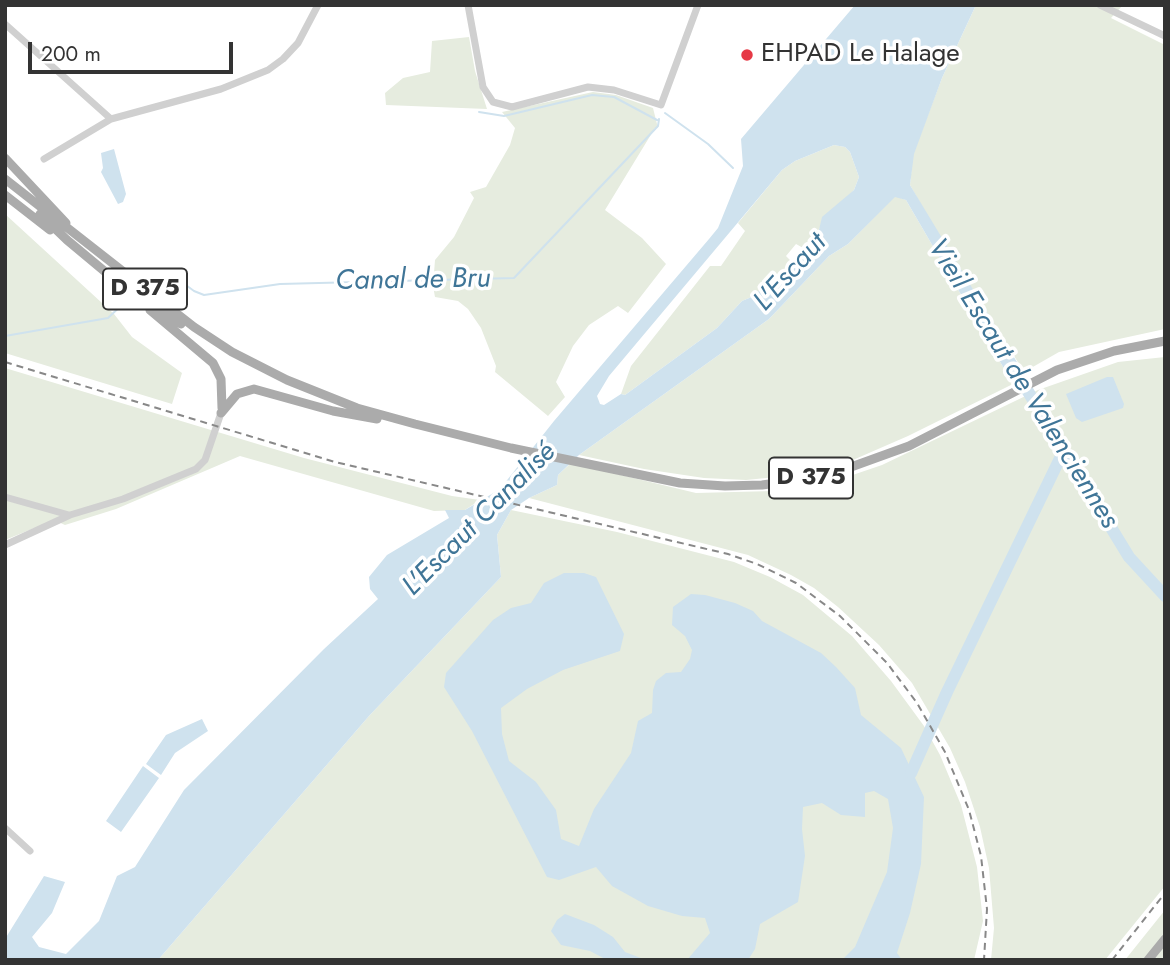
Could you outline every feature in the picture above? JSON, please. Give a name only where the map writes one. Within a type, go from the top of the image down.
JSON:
[{"type":"main road","points":[[5,158],[79,238]]},
{"type":"main road","points":[[9,182],[79,250],[213,363],[222,383],[221,413]]},
{"type":"main road","name":"D 375","points":[[9,182],[211,340],[312,391],[357,408],[415,424],[659,479],[708,485],[752,486],[802,480],[840,471],[886,456],[1041,377],[1106,353],[1165,341]]},
{"type":"main road","points":[[5,195],[35,220],[79,250]]},
{"type":"main road","points":[[115,279],[183,326],[211,340]]},
{"type":"main road","points":[[221,413],[237,394],[247,389],[258,389],[341,413],[415,424]]},
{"type":"main road","points":[[1148,960],[1165,939]]},
{"type":"street","points":[[44,159],[111,119],[221,89],[268,70],[298,43],[318,5]]},
{"type":"street","points":[[468,5],[480,77],[488,96],[496,104],[516,106],[577,88],[592,87],[614,90],[661,105],[698,5]]},
{"type":"street","points":[[1100,5],[1165,36]]},
{"type":"street","points":[[5,24],[111,119]]},
{"type":"street","points":[[5,545],[70,515],[123,499],[201,466],[221,413]]},
{"type":"street","points":[[5,497],[70,515]]},
{"type":"street","points":[[5,828],[30,851]]},
{"type":"shaded area","points":[[976,5],[1123,5],[1111,18],[1165,45],[1165,329],[1059,352],[1024,372],[932,224],[910,185],[913,154],[942,78]]},
{"type":"shaded area","points":[[469,37],[475,71],[487,109],[386,105],[385,93],[403,78],[430,72],[432,41]]},
{"type":"shaded area","points":[[593,92],[616,95],[653,108],[658,128],[655,128],[605,210],[642,238],[666,264],[628,313],[618,306],[589,325],[573,346],[556,382],[565,397],[548,416],[495,372],[496,366],[481,328],[468,309],[458,301],[435,297],[435,260],[454,237],[474,198],[470,192],[486,187],[510,145],[515,128],[502,112]]},
{"type":"shaded area","points":[[834,145],[845,147],[850,152],[859,177],[854,190],[820,227],[818,234],[805,249],[796,244],[786,256],[793,263],[783,274],[771,278],[754,296],[742,301],[717,328],[625,395],[621,394],[631,366],[710,266],[721,266],[745,231],[738,223],[782,170],[795,161]]},
{"type":"shaded area","points":[[895,196],[906,200],[1013,384],[908,436],[846,463],[786,476],[746,480],[704,478],[579,455],[769,319],[829,256],[848,244]]},
{"type":"shaded area","points":[[5,214],[114,314],[132,337],[182,373],[172,404],[5,353]]},
{"type":"shaded area","points":[[1165,357],[1165,886],[1105,960],[991,960],[994,928],[989,868],[980,827],[965,782],[950,748],[912,683],[879,645],[838,607],[814,588],[748,555],[529,498],[557,485],[558,475],[571,463],[696,493],[773,491],[835,481],[882,465],[1038,390],[1118,362]]},
{"type":"shaded area","points":[[5,368],[304,458],[452,496],[480,500],[465,510],[434,511],[240,456],[116,509],[65,525],[54,520],[5,540]]},
{"type":"shaded area","points":[[511,510],[617,532],[734,562],[803,595],[852,636],[891,681],[924,726],[940,755],[961,805],[977,867],[983,921],[974,960],[158,960],[369,716],[501,577],[497,535]]},
{"type":"shaded area","points":[[1165,910],[1165,960],[1125,960]]},
{"type":"water","points":[[855,5],[976,5],[942,78],[914,154],[910,185],[1026,377],[1013,384],[906,200],[895,197],[848,244],[829,256],[769,319],[579,455],[558,475],[557,485],[511,510],[497,535],[501,577],[369,716],[158,960],[5,960],[5,939],[44,876],[65,882],[52,913],[32,937],[39,947],[66,954],[99,921],[117,876],[135,867],[184,790],[324,649],[378,599],[370,589],[369,577],[387,555],[449,518],[445,510],[465,510],[500,489],[554,421],[718,228],[743,166],[741,139]],"holes":[[[834,145],[845,147],[850,152],[859,177],[854,190],[822,217],[818,234],[783,274],[771,278],[754,296],[742,301],[717,328],[625,395],[621,394],[604,405],[600,404],[597,396],[609,376],[782,170],[795,161]]]},
{"type":"water","points":[[114,149],[126,194],[123,202],[118,204],[101,172],[101,153]]},
{"type":"water","points":[[1113,377],[1124,404],[1123,408],[1082,422],[1076,418],[1066,394]]},
{"type":"water","points":[[564,573],[584,573],[596,577],[624,634],[620,651],[563,670],[527,689],[501,708],[502,734],[509,761],[536,782],[556,810],[561,839],[579,846],[594,809],[631,753],[638,721],[652,713],[656,681],[666,673],[681,672],[690,659],[692,650],[685,636],[672,625],[673,607],[691,594],[735,603],[753,611],[762,621],[821,653],[836,667],[855,688],[861,715],[901,748],[924,797],[921,864],[910,913],[897,953],[902,960],[842,960],[855,947],[887,872],[893,828],[888,799],[874,791],[865,793],[865,817],[841,815],[822,803],[803,807],[805,856],[798,902],[760,924],[755,949],[748,960],[687,960],[710,933],[705,918],[682,916],[648,906],[612,886],[596,867],[559,880],[547,877],[472,731],[444,687],[446,673],[493,620],[511,608],[531,603],[544,583]]},
{"type":"water","points":[[202,719],[208,731],[175,753],[161,775],[146,764],[166,735]]},
{"type":"water","points":[[143,766],[159,778],[121,832],[106,821]]},
{"type":"water","points":[[565,914],[594,925],[613,937],[625,952],[646,960],[607,960],[590,951],[561,945],[551,931],[557,920]]},
{"type":"waterway","name":"Canal de Bru","points":[[479,112],[504,116],[592,95],[614,97],[657,120]]},
{"type":"waterway","points":[[665,113],[708,144],[733,168]]},
{"type":"waterway","name":"Canal de Bru","points":[[147,276],[153,271],[167,271],[204,295],[280,284],[514,278],[658,126],[659,119]]},
{"type":"waterway","name":"Canal de Bru","points":[[5,336],[108,318],[126,301]]},
{"type":"waterway","name":"Vieil Escaut de Valenciennes","points":[[1013,367],[1129,557],[1165,596]]},
{"type":"waterway","points":[[911,773],[947,692],[1064,450]]},
{"type":"railway","points":[[5,362],[335,462],[728,554],[757,564],[796,583],[840,616],[887,663],[917,703],[945,752],[969,810],[981,856],[987,909],[984,960]]},
{"type":"railway","points":[[1112,960],[1165,893]]},
{"type":"place","name":"EHPAD Le Halage","points":[[747,55]]},
{"type":"water label","name":"L'Escaut","points":[[791,273]]},
{"type":"water label","name":"L'Escaut Canalisé","points":[[480,520]]}]
